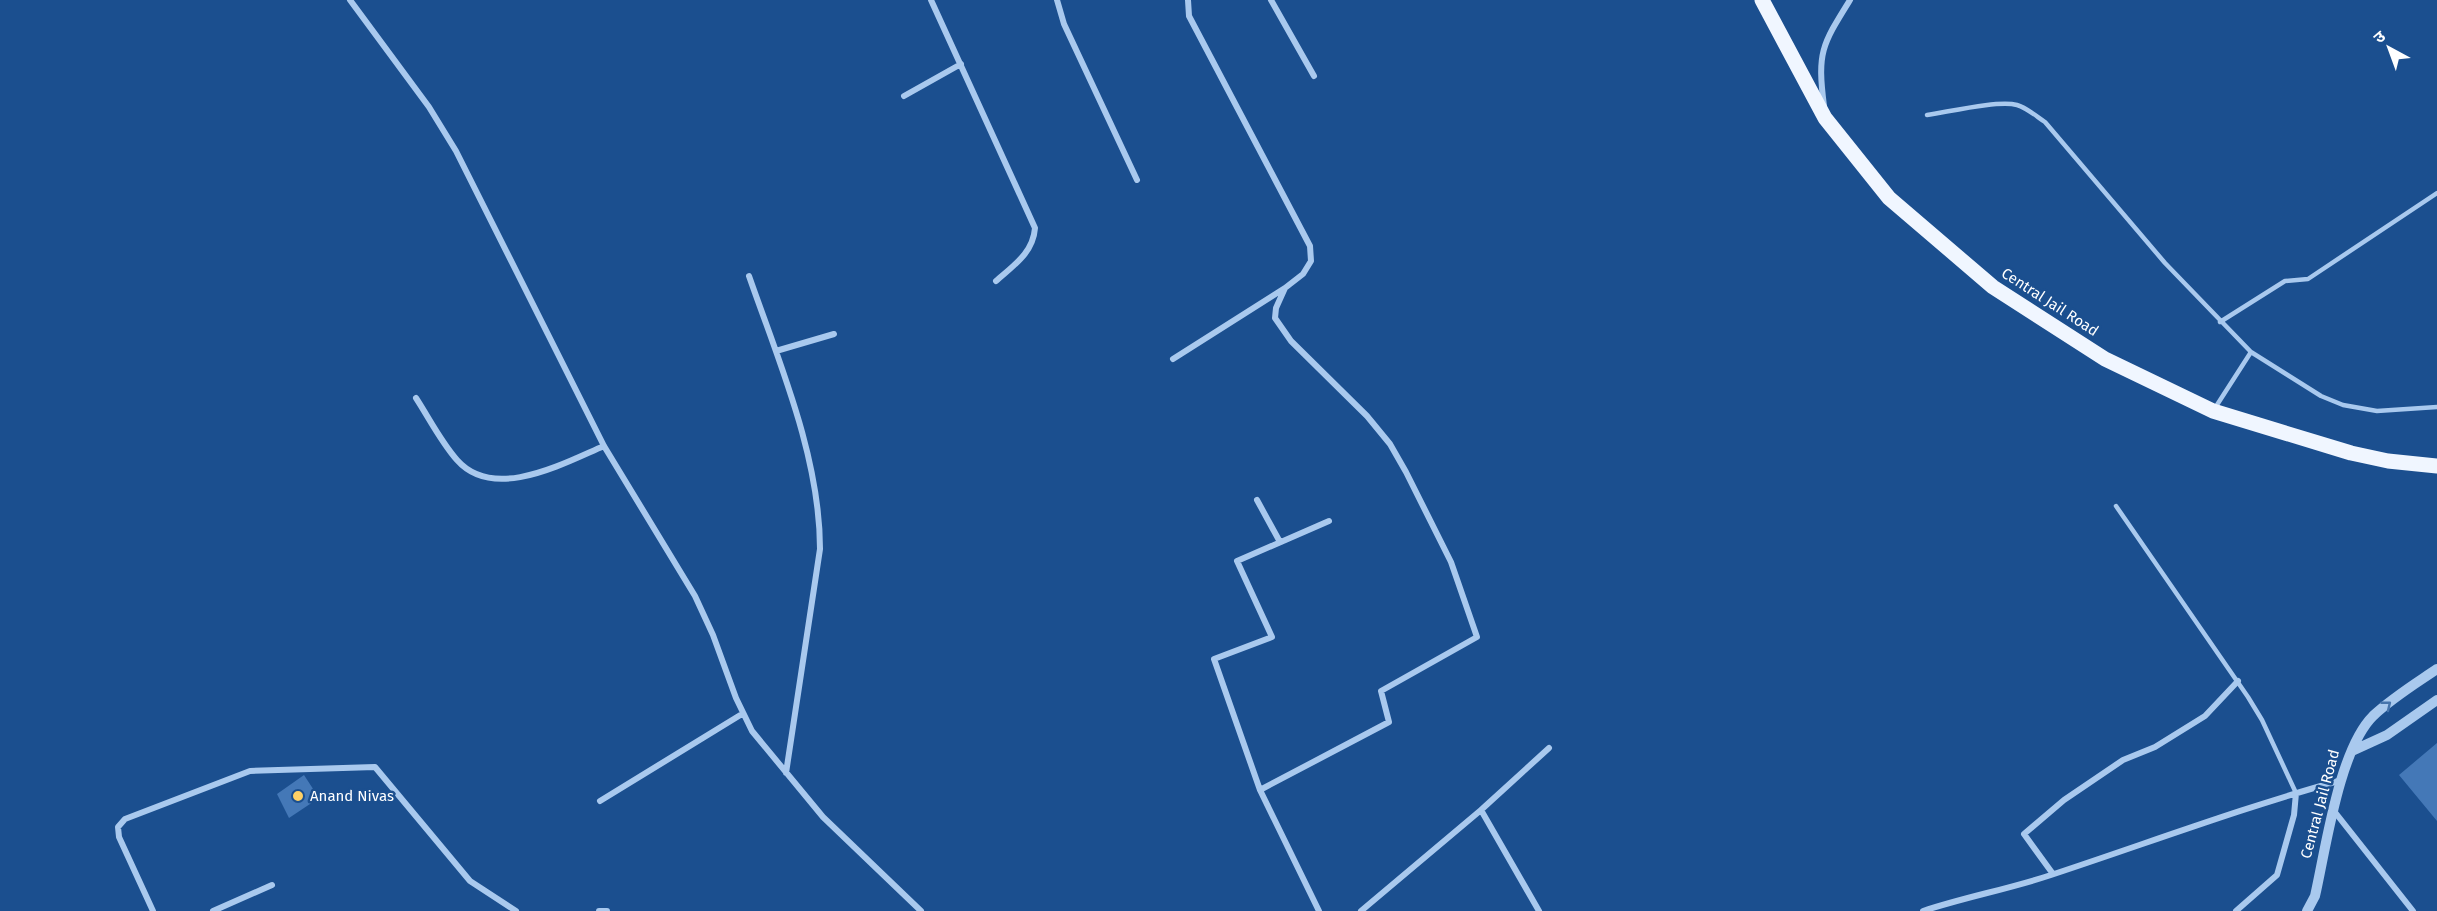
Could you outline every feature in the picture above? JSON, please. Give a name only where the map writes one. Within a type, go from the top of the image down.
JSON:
[{"type":"main road","name":"Central Jail Road","points":[[1762,0],[1825,118],[1888,198],[1993,287],[2105,359],[2213,411],[2351,453],[2388,461],[2437,466]]},
{"type":"street","points":[[350,0],[429,107],[456,151],[604,446],[695,596],[713,635],[742,714],[752,731],[823,817],[921,911]]},
{"type":"street","points":[[932,0],[1035,228],[1034,240],[1027,253],[996,281]]},
{"type":"street","points":[[1057,0],[1064,24],[1137,180]]},
{"type":"street","points":[[1173,359],[1285,288],[1303,274],[1311,261],[1310,246],[1189,16],[1188,0]]},
{"type":"street","points":[[1272,0],[1314,76]]},
{"type":"street","points":[[1825,118],[1819,71],[1822,51],[1828,34],[1850,0]]},
{"type":"street","points":[[904,96],[961,64]]},
{"type":"street","points":[[749,276],[776,351],[811,465],[820,524],[820,549],[786,773]]},
{"type":"street","points":[[1260,790],[1389,722],[1381,691],[1477,637],[1451,562],[1390,444],[1367,416],[1291,341],[1279,326],[1275,318],[1276,308],[1285,288]]},
{"type":"street","points":[[776,351],[834,334]]},
{"type":"street","points":[[416,398],[457,461],[473,472],[498,479],[528,477],[604,446]]},
{"type":"street","points":[[1257,500],[1280,542]]},
{"type":"street","points":[[1319,911],[1260,790],[1214,659],[1272,637],[1237,561],[1329,521]]},
{"type":"street","name":"Central Jail Road","points":[[2307,911],[2315,896],[2334,811],[2352,751],[2359,736],[2373,716],[2405,690],[2437,669]]},
{"type":"street","points":[[2053,874],[2024,834],[2064,800],[2123,760],[2155,747],[2205,716],[2238,681]]},
{"type":"street","points":[[2352,751],[2387,735],[2437,700]]},
{"type":"street","points":[[600,801],[742,714]]},
{"type":"street","points":[[1361,911],[1481,810],[1549,748]]},
{"type":"street","points":[[153,911],[119,837],[118,827],[125,819],[250,771],[375,767],[470,881],[516,911]]},
{"type":"street","points":[[1923,911],[2053,874],[2296,793],[2343,780]]},
{"type":"street","points":[[2236,911],[2277,875],[2294,815],[2296,793]]},
{"type":"street","points":[[1481,810],[1539,911]]},
{"type":"street","points":[[2334,811],[2413,911]]},
{"type":"street","points":[[213,911],[272,885]]},
{"type":"street","points":[[599,911],[607,911]]},
{"type":"lane","points":[[1927,115],[1985,106],[2015,105],[2032,112],[2045,122],[2165,263],[2251,352],[2321,396],[2343,405],[2377,411],[2437,406]]},
{"type":"lane","points":[[2220,322],[2285,281],[2308,279],[2437,193]]},
{"type":"lane","points":[[2213,411],[2251,352]]},
{"type":"lane","points":[[2116,506],[2238,681],[2262,720],[2296,793]]},
{"type":"building","points":[[2437,743],[2437,821],[2399,775]]},
{"type":"building","name":"Anand Nivas","points":[[304,775],[319,798],[289,818],[277,794]]},
{"type":"place","name":"Anand Nivas","points":[[298,796]]}]
